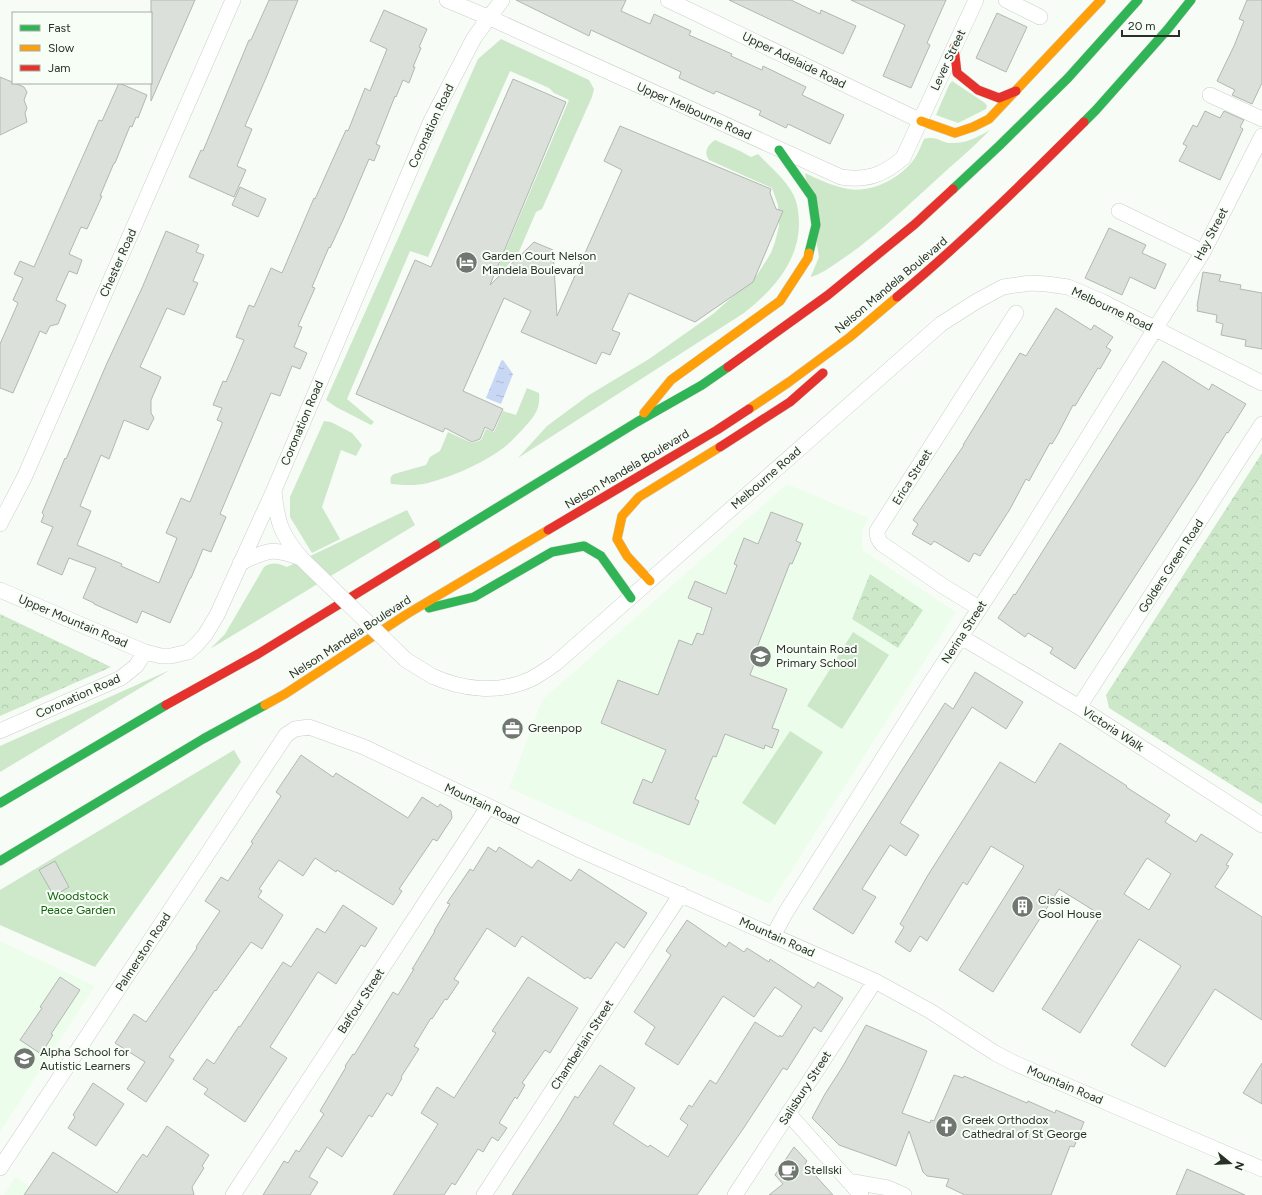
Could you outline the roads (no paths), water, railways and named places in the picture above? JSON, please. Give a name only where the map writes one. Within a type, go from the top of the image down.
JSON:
[{"type":"highway","points":[[921,121],[955,133],[989,119],[1101,0]]},
{"type":"highway","points":[[0,802],[179,697],[258,654],[637,422],[702,385],[766,340],[828,295],[915,224],[999,146],[1068,78],[1138,0]]},
{"type":"highway","name":"Nelson Mandela Boulevard","points":[[0,861],[203,740],[285,694],[406,614],[717,430],[789,382],[838,346],[918,280],[1030,176],[1096,110],[1167,30],[1191,0]]},
{"type":"highway","points":[[954,47],[957,73],[978,90],[999,98],[1016,91]]},
{"type":"highway","points":[[637,422],[671,380],[780,301],[808,258],[816,225],[812,197],[779,150]]},
{"type":"highway","points":[[855,344],[918,280]]},
{"type":"highway","points":[[650,581],[627,556],[617,539],[622,516],[639,497],[790,402],[832,365]]},
{"type":"highway","points":[[406,614],[474,597],[552,552],[584,546],[601,556],[631,598]]},
{"type":"street","name":"Chester Road","points":[[0,524],[24,478],[233,0]]},
{"type":"street","name":"Upper Melbourne Road","points":[[447,0],[490,18],[841,177],[854,179],[869,177],[881,174],[891,168],[903,158],[921,121]]},
{"type":"street","name":"Coronation Road","points":[[0,731],[121,678],[136,666],[145,652],[161,656],[171,656],[188,652],[205,635],[217,615],[274,490],[431,121],[474,38],[502,0]]},
{"type":"street","name":"Upper Adelaide Road","points":[[668,0],[921,121]]},
{"type":"street","name":"Lever Street","points":[[921,121],[976,0]]},
{"type":"street","points":[[1006,0],[1040,17]]},
{"type":"street","points":[[1210,95],[1262,119]]},
{"type":"street","name":"Hay Street","points":[[1156,329],[1203,252],[1262,136]]},
{"type":"street","points":[[1119,211],[1203,252]]},
{"type":"street","name":"Melbourne Road","points":[[274,490],[276,511],[282,530],[291,546],[406,660],[432,676],[448,683],[466,688],[490,689],[510,686],[530,679],[555,664],[941,324],[977,301],[1003,287],[1030,283],[1068,287],[1103,302],[1262,383]]},
{"type":"street","name":"Erica Street","points":[[979,608],[943,586],[882,544],[879,541],[877,531],[1016,313]]},
{"type":"street","name":"Nerina Street","points":[[773,936],[786,912],[961,636],[1019,548],[1156,329]]},
{"type":"street","name":"Golders Green Road","points":[[1079,707],[1262,424]]},
{"type":"street","name":"Melbourne Road","points":[[240,563],[265,552],[275,550],[302,558]]},
{"type":"street","name":"Upper Mountain Road","points":[[0,590],[145,652]]},
{"type":"street","name":"Victoria Walk","points":[[961,636],[1079,707],[1262,825]]},
{"type":"street","name":"Mountain Road","points":[[286,735],[295,729],[309,727],[364,747],[582,851],[875,981],[930,1011],[995,1053],[1014,1063],[1262,1169]]},
{"type":"street","name":"Palmerston Road","points":[[0,1168],[286,735]]},
{"type":"street","name":"Balfour Street","points":[[233,1195],[488,807]]},
{"type":"street","name":"Chamberlain Street","points":[[484,1195],[681,894]]},
{"type":"street","name":"Salisbury Street","points":[[735,1195],[875,981]]},
{"type":"street","points":[[788,1113],[861,1195]]},
{"type":"street","points":[[848,1181],[888,1188],[904,1195]]},
{"type":"water","points":[[503,360],[513,374],[501,404],[486,398],[501,361]]},
{"type":"place","name":"Garden Court Nelson Mandela Boulevard","points":[[466,263]]},
{"type":"place","name":"Mountain Road Primary School","points":[[760,656]]},
{"type":"place","name":"Greenpop","points":[[512,728]]},
{"type":"place","name":"Cissie Gool House","points":[[1023,907]]},
{"type":"place","name":"Alpha School for Autistic Learners","points":[[24,1059]]},
{"type":"place","name":"Greek Orthodox Cathedral of St George","points":[[947,1127]]},
{"type":"place","name":"Stellski","points":[[789,1170]]},
{"type":"park label","name":"Woodstock Peace Garden","points":[[78,903]]}]
